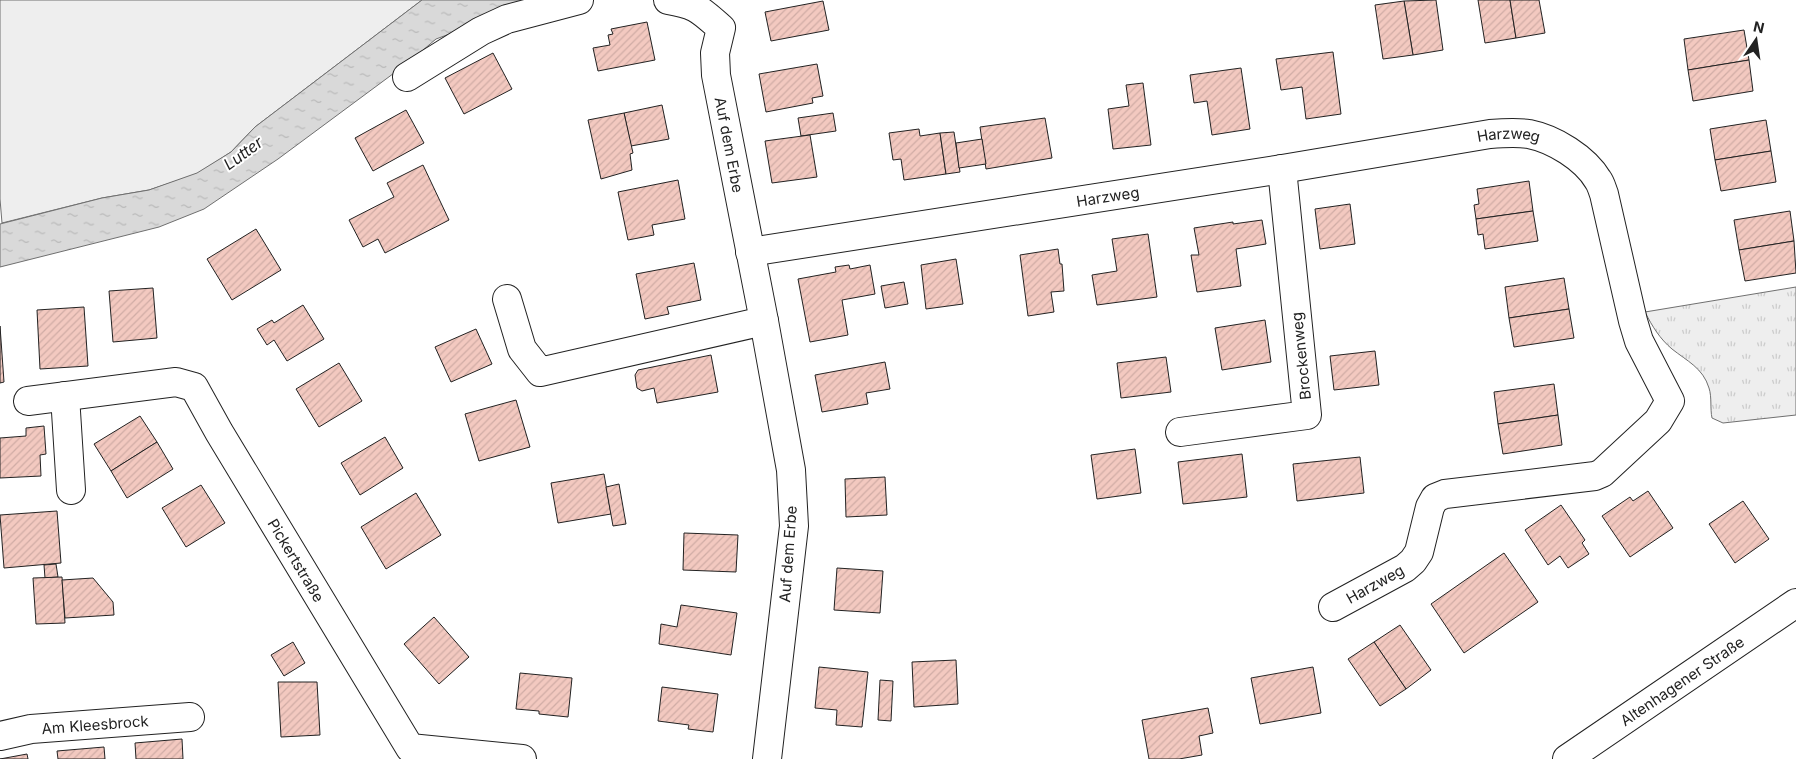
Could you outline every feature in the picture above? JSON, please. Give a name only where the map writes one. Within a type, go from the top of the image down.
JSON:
[{"type":"street","points":[[407,76],[473,36],[507,19],[550,6],[579,0]]},
{"type":"street","name":"Auf dem Erbe","points":[[668,0],[689,3],[699,8],[720,28],[715,53],[716,74],[764,321],[790,470],[794,526],[767,759]]},
{"type":"street","name":"Harzweg","points":[[750,252],[1282,169],[1482,135],[1511,132],[1530,134],[1558,145],[1578,159],[1598,180],[1604,194],[1632,321],[1639,341],[1670,401],[1658,422],[1602,473],[1595,476],[1445,494],[1435,498],[1430,507],[1419,552],[1413,561],[1405,568],[1333,607]]},
{"type":"street","name":"Brockenweg","points":[[1180,432],[1307,415],[1282,169]]},
{"type":"street","points":[[507,299],[522,348],[540,372],[764,321]]},
{"type":"street","name":"Pickertstraße","points":[[28,401],[176,382],[194,387],[218,432],[410,748],[522,759]]},
{"type":"street","points":[[65,396],[71,490]]},
{"type":"street","name":"Altenhagener Straße","points":[[1568,759],[1796,603]]},
{"type":"street","name":"Am Kleesbrock","points":[[0,736],[31,729],[190,717]]},
{"type":"green space","points":[[0,0],[422,0],[255,127],[231,152],[197,174],[149,190],[102,198],[2,223],[0,199]]},
{"type":"green space","points":[[1796,287],[1796,415],[1723,423],[1712,418],[1710,392],[1703,375],[1664,341],[1653,327],[1645,312]]},
{"type":"water","name":"Lutter","points":[[422,0],[542,0],[436,39],[409,62],[278,159],[204,209],[159,227],[0,267],[0,224],[102,198],[149,190],[197,173],[231,152],[255,127]]},
{"type":"building","points":[[1436,0],[1443,50],[1413,55],[1404,1]]},
{"type":"building","points":[[1478,0],[1510,0],[1516,38],[1485,43]]},
{"type":"building","points":[[1510,0],[1539,0],[1545,33],[1516,38]]},
{"type":"building","points":[[823,1],[829,30],[771,41],[765,12]]},
{"type":"building","points":[[1404,1],[1413,55],[1383,59],[1375,5]]},
{"type":"building","points":[[647,22],[655,60],[598,71],[593,48],[610,45],[608,35],[613,34],[611,29]]},
{"type":"building","points":[[1744,30],[1749,60],[1688,70],[1684,39]]},
{"type":"building","points":[[1333,52],[1341,114],[1306,119],[1302,87],[1281,90],[1276,59]]},
{"type":"building","points":[[493,53],[512,89],[464,114],[445,78]]},
{"type":"building","points":[[1749,60],[1753,91],[1693,101],[1688,70]]},
{"type":"building","points":[[817,64],[823,96],[812,98],[813,103],[766,112],[759,74]]},
{"type":"building","points":[[1241,68],[1250,129],[1212,135],[1207,101],[1194,103],[1190,75]]},
{"type":"building","points":[[1143,83],[1151,145],[1113,149],[1108,109],[1129,106],[1126,85]]},
{"type":"building","points":[[662,105],[669,139],[631,146],[624,113]]},
{"type":"building","points":[[406,110],[424,143],[373,171],[355,138]]},
{"type":"building","points":[[624,113],[633,153],[630,154],[632,170],[601,179],[588,120]]},
{"type":"building","points":[[833,113],[836,131],[801,136],[798,118]]},
{"type":"building","points":[[1045,118],[1052,158],[986,169],[980,127]]},
{"type":"building","points":[[1766,120],[1771,151],[1715,160],[1710,129]]},
{"type":"building","points":[[919,129],[920,136],[940,133],[946,174],[904,180],[901,159],[893,160],[889,133]]},
{"type":"building","points":[[954,132],[960,172],[946,174],[940,133]]},
{"type":"building","points":[[810,135],[817,177],[772,183],[765,141]]},
{"type":"building","points":[[982,139],[986,164],[959,168],[956,143]]},
{"type":"building","points":[[1771,151],[1776,182],[1721,191],[1715,160]]},
{"type":"building","points":[[423,165],[449,220],[385,253],[378,239],[363,247],[349,220],[394,197],[387,183]]},
{"type":"building","points":[[678,180],[685,219],[652,225],[654,235],[628,240],[618,192]]},
{"type":"building","points":[[1529,181],[1533,211],[1476,219],[1474,205],[1479,204],[1477,189]]},
{"type":"building","points":[[1350,204],[1355,244],[1320,249],[1315,209]]},
{"type":"building","points":[[1533,211],[1538,241],[1485,249],[1483,234],[1478,235],[1476,219]]},
{"type":"building","points":[[1790,211],[1794,241],[1739,250],[1734,220]]},
{"type":"building","points":[[1262,220],[1266,244],[1236,249],[1241,286],[1197,292],[1191,255],[1199,255],[1194,228]]},
{"type":"building","points":[[256,229],[281,270],[232,300],[207,259]]},
{"type":"building","points":[[1148,234],[1157,297],[1097,305],[1092,275],[1117,271],[1112,239]]},
{"type":"building","points":[[1794,241],[1796,273],[1745,281],[1739,250]]},
{"type":"building","points":[[1058,249],[1060,264],[1062,264],[1064,291],[1051,292],[1054,312],[1028,316],[1020,255]]},
{"type":"building","points":[[956,259],[963,304],[926,309],[921,265]]},
{"type":"building","points":[[694,263],[701,300],[667,307],[669,314],[645,319],[636,274]]},
{"type":"building","points":[[849,265],[850,269],[870,265],[875,294],[842,300],[848,335],[810,342],[798,279],[836,272],[835,267]]},
{"type":"building","points":[[1564,278],[1569,309],[1509,318],[1505,287]]},
{"type":"building","points":[[904,282],[908,304],[885,308],[881,286]]},
{"type":"building","points":[[153,288],[157,338],[113,342],[109,291]]},
{"type":"building","points":[[303,305],[324,339],[287,361],[274,340],[267,345],[257,329],[272,320],[274,323]]},
{"type":"building","points":[[84,307],[88,366],[40,369],[37,310]]},
{"type":"building","points":[[1569,309],[1574,338],[1514,347],[1509,318]]},
{"type":"building","points":[[1265,320],[1271,362],[1222,370],[1215,328]]},
{"type":"building","points":[[0,326],[4,382],[0,383]]},
{"type":"building","points":[[476,329],[492,364],[451,382],[435,347]]},
{"type":"building","points":[[1375,351],[1379,385],[1334,390],[1330,356]]},
{"type":"building","points":[[711,355],[718,392],[657,403],[654,388],[642,391],[637,388],[635,375],[638,370]]},
{"type":"building","points":[[1166,357],[1171,392],[1121,398],[1117,363]]},
{"type":"building","points":[[885,362],[890,389],[866,393],[868,404],[822,412],[815,375]]},
{"type":"building","points":[[339,363],[362,401],[319,427],[296,389]]},
{"type":"building","points":[[1554,384],[1558,415],[1498,424],[1494,392]]},
{"type":"building","points":[[516,400],[530,447],[479,461],[465,414]]},
{"type":"building","points":[[1558,415],[1562,445],[1503,454],[1498,424]]},
{"type":"building","points":[[140,416],[157,442],[111,471],[94,444]]},
{"type":"building","points":[[44,426],[46,454],[40,455],[41,476],[0,478],[0,438],[26,436],[26,428]]},
{"type":"building","points":[[385,437],[403,468],[360,495],[341,463]]},
{"type":"building","points":[[157,442],[173,469],[127,498],[111,471]]},
{"type":"building","points":[[1135,449],[1141,493],[1097,499],[1091,455]]},
{"type":"building","points":[[1242,454],[1247,497],[1183,504],[1178,462]]},
{"type":"building","points":[[1360,457],[1364,493],[1297,501],[1293,464]]},
{"type":"building","points":[[604,474],[611,514],[558,523],[551,483]]},
{"type":"building","points":[[885,477],[887,515],[846,517],[845,479]]},
{"type":"building","points":[[619,484],[626,524],[613,526],[606,487]]},
{"type":"building","points":[[201,485],[225,523],[186,547],[162,508]]},
{"type":"building","points":[[1648,491],[1673,528],[1630,557],[1602,516],[1630,497],[1633,501]]},
{"type":"building","points":[[416,493],[441,535],[386,569],[361,527]]},
{"type":"building","points":[[1743,501],[1769,539],[1735,563],[1709,524]]},
{"type":"building","points":[[1561,505],[1585,540],[1582,543],[1589,554],[1568,568],[1560,556],[1548,565],[1525,530]]},
{"type":"building","points":[[57,511],[61,563],[4,568],[0,515]]},
{"type":"building","points":[[684,533],[738,535],[736,572],[683,570]]},
{"type":"building","points":[[1504,553],[1538,602],[1464,653],[1431,604]]},
{"type":"building","points":[[56,564],[58,577],[45,578],[44,565]]},
{"type":"building","points":[[837,568],[883,571],[880,613],[834,610]]},
{"type":"building","points":[[62,577],[65,623],[36,624],[33,578]]},
{"type":"building","points":[[93,578],[113,602],[114,615],[65,618],[62,580]]},
{"type":"building","points":[[681,605],[737,613],[731,655],[659,644],[661,624],[677,627]]},
{"type":"building","points":[[434,617],[469,657],[439,684],[404,644]]},
{"type":"building","points":[[1400,625],[1431,670],[1406,689],[1374,642]]},
{"type":"building","points":[[293,642],[305,663],[284,676],[271,655]]},
{"type":"building","points":[[1374,642],[1406,689],[1380,706],[1348,659]]},
{"type":"building","points":[[956,660],[958,704],[914,707],[912,662]]},
{"type":"building","points":[[819,667],[868,672],[862,727],[836,725],[837,710],[815,708]]},
{"type":"building","points":[[1313,667],[1321,713],[1260,724],[1251,678]]},
{"type":"building","points":[[520,673],[572,678],[568,717],[539,714],[539,711],[516,709]]},
{"type":"building","points":[[880,680],[893,681],[891,721],[878,720]]},
{"type":"building","points":[[278,682],[317,682],[320,735],[281,737]]},
{"type":"building","points":[[662,687],[718,694],[713,732],[688,729],[689,725],[658,721]]},
{"type":"building","points":[[1208,708],[1213,733],[1199,736],[1202,755],[1179,759],[1149,759],[1142,720]]},
{"type":"building","points":[[182,739],[183,759],[136,759],[135,743]]},
{"type":"building","points":[[104,747],[105,759],[58,759],[57,751]]},
{"type":"building","points":[[27,754],[28,759],[0,759]]}]
